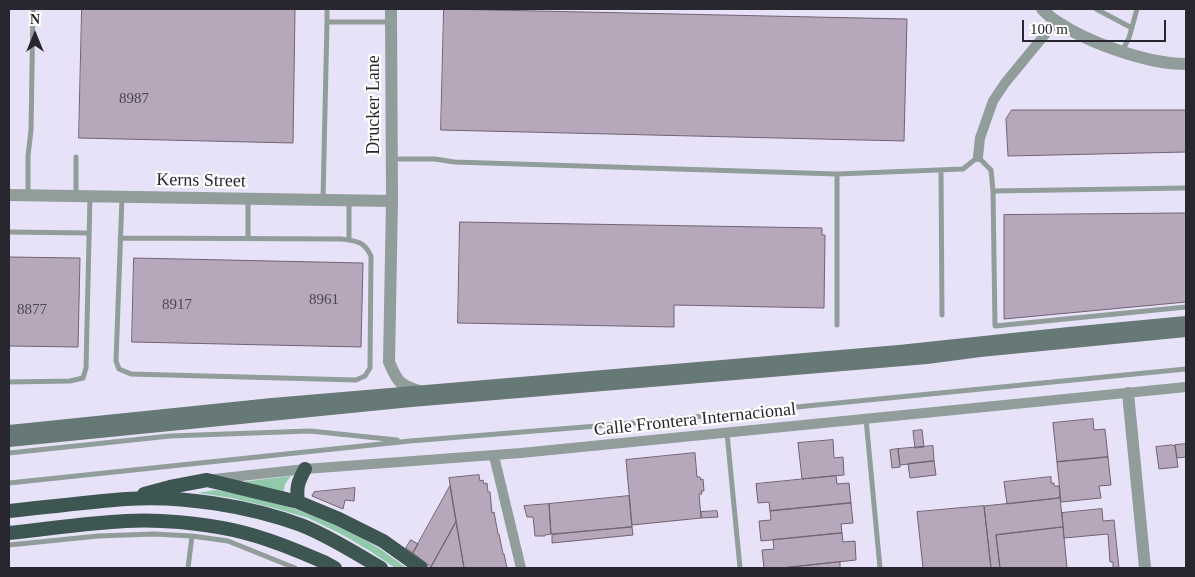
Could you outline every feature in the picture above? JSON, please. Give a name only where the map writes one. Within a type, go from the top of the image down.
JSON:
[{"type":"highway","points":[[298,502],[297,490],[299,480],[305,469]]},
{"type":"highway","points":[[127,499],[170,487],[207,480],[298,502],[339,519],[383,541],[421,568]]},
{"type":"highway","points":[[9,510],[127,499],[165,499],[233,507],[273,516],[302,526],[330,538],[381,568]]},
{"type":"highway","points":[[9,533],[128,521],[186,523],[233,530],[269,540],[335,568]]},
{"type":"main road","points":[[9,431],[262,405],[898,351],[1186,322]]},
{"type":"main road","points":[[9,441],[411,401],[927,358],[1186,331]]},
{"type":"street","name":"Drucker Lane","points":[[391,9],[392,201],[389,362],[395,377],[405,387],[448,399]]},
{"type":"street","points":[[1042,9],[1056,21],[1084,36],[1122,51],[1142,58],[1173,64],[1186,64]]},
{"type":"street","points":[[978,156],[980,138],[993,101],[1005,83],[1056,21]]},
{"type":"street","name":"Kerns Street","points":[[9,195],[392,201]]},
{"type":"street","name":"Calle Frontera Internacional","points":[[207,480],[305,469],[494,456],[1186,387]]},
{"type":"street","points":[[1128,393],[1145,568]]},
{"type":"street","points":[[494,456],[521,568]]},
{"type":"lane","points":[[28,196],[28,156],[31,130],[32,9]]},
{"type":"lane","points":[[323,200],[327,9]]},
{"type":"lane","points":[[1096,9],[1132,28]]},
{"type":"lane","points":[[1122,51],[1129,38],[1137,9]]},
{"type":"lane","points":[[327,22],[391,22]]},
{"type":"lane","points":[[76,156],[76,196]]},
{"type":"lane","points":[[392,159],[435,159],[464,163],[837,174],[963,170],[978,156],[991,170],[995,326],[1186,307]]},
{"type":"lane","points":[[941,170],[942,314]]},
{"type":"lane","points":[[837,174],[837,325]]},
{"type":"lane","points":[[993,190],[1186,188]]},
{"type":"lane","points":[[9,382],[70,382],[83,378],[86,368],[90,196]]},
{"type":"lane","points":[[120,238],[341,239],[360,242],[368,249],[371,256],[370,368],[366,376],[356,380],[131,374],[119,370],[116,361],[120,238],[122,197]]},
{"type":"lane","points":[[248,199],[248,238]]},
{"type":"lane","points":[[348,240],[349,200]]},
{"type":"lane","points":[[9,232],[89,233]]},
{"type":"lane","points":[[9,483],[410,441],[622,424],[1186,369]]},
{"type":"lane","points":[[866,419],[880,568]]},
{"type":"lane","points":[[9,452],[170,436],[310,431],[410,441]]},
{"type":"lane","points":[[727,433],[740,568]]},
{"type":"lane","points":[[9,545],[98,536],[154,534],[192,536],[228,541],[295,568]]},
{"type":"lane","points":[[188,568],[192,536]]},
{"type":"green space","points":[[291,476],[285,484],[283,495],[232,483]]},
{"type":"green space","points":[[215,490],[276,503],[316,517],[372,544],[407,568],[395,568],[341,534],[308,518],[232,498],[198,493]]},
{"type":"building","points":[[82,9],[295,9],[293,143],[79,138]]},
{"type":"building","points":[[444,9],[907,19],[904,141],[441,130]]},
{"type":"building","points":[[1012,110],[1186,110],[1186,152],[1008,156],[1006,119]]},
{"type":"building","points":[[1186,213],[1186,302],[1004,319],[1004,215]]},
{"type":"building","points":[[460,222],[822,228],[822,235],[825,235],[824,308],[674,305],[674,327],[458,323]]},
{"type":"building","points":[[9,257],[80,258],[78,347],[9,346]]},
{"type":"building","points":[[134,258],[363,263],[361,347],[132,342]]},
{"type":"building","points":[[1093,419],[1094,430],[1105,429],[1108,457],[1057,462],[1053,423]]},
{"type":"building","points":[[922,430],[924,447],[915,448],[913,431]]},
{"type":"building","points":[[833,440],[834,458],[843,457],[844,475],[802,479],[798,443]]},
{"type":"building","points":[[1186,444],[1186,457],[1177,458],[1175,445]]},
{"type":"building","points":[[933,446],[934,461],[900,465],[898,449]]},
{"type":"building","points":[[1175,446],[1178,467],[1159,469],[1156,447]]},
{"type":"building","points":[[898,449],[900,467],[892,468],[890,450]]},
{"type":"building","points":[[695,453],[697,477],[700,477],[701,480],[703,479],[704,491],[701,491],[702,494],[699,494],[701,518],[632,525],[626,460]]},
{"type":"building","points":[[1108,457],[1111,485],[1099,486],[1101,498],[1061,502],[1057,462]]},
{"type":"building","points":[[934,461],[936,475],[910,478],[908,464]]},
{"type":"building","points":[[479,475],[480,481],[483,480],[484,484],[487,483],[488,492],[490,492],[492,513],[494,512],[507,568],[464,568],[449,478]]},
{"type":"building","points":[[836,476],[837,484],[849,483],[851,503],[770,511],[769,502],[758,503],[756,484]]},
{"type":"building","points":[[1051,477],[1051,483],[1054,483],[1054,486],[1059,486],[1059,498],[1007,504],[1004,482]]},
{"type":"building","points":[[450,486],[456,522],[431,567],[413,553]]},
{"type":"building","points":[[355,488],[354,501],[345,500],[343,509],[312,496],[314,492]]},
{"type":"building","points":[[629,496],[632,527],[551,534],[549,504]]},
{"type":"building","points":[[1059,497],[1063,527],[996,535],[1000,568],[991,568],[984,506]]},
{"type":"building","points":[[851,503],[853,523],[841,524],[842,533],[761,541],[759,521],[771,520],[770,511]]},
{"type":"building","points":[[549,504],[551,534],[535,536],[533,517],[527,517],[524,506]]},
{"type":"building","points":[[984,506],[991,568],[923,568],[917,512]]},
{"type":"building","points":[[1102,509],[1103,521],[1114,520],[1119,568],[1113,568],[1113,562],[1110,562],[1108,534],[1064,538],[1062,513]]},
{"type":"building","points":[[717,511],[718,517],[701,518],[701,512]]},
{"type":"building","points":[[456,522],[464,568],[432,568],[431,567]]},
{"type":"building","points":[[632,527],[633,535],[552,543],[552,535]]},
{"type":"building","points":[[1063,527],[1067,568],[1000,568],[996,535]]},
{"type":"building","points":[[842,533],[843,542],[855,541],[856,560],[782,568],[764,568],[762,550],[774,549],[773,540]]},
{"type":"building","points":[[411,540],[418,544],[413,553],[406,548]]},
{"type":"building","points":[[840,562],[840,568],[782,568]]}]
